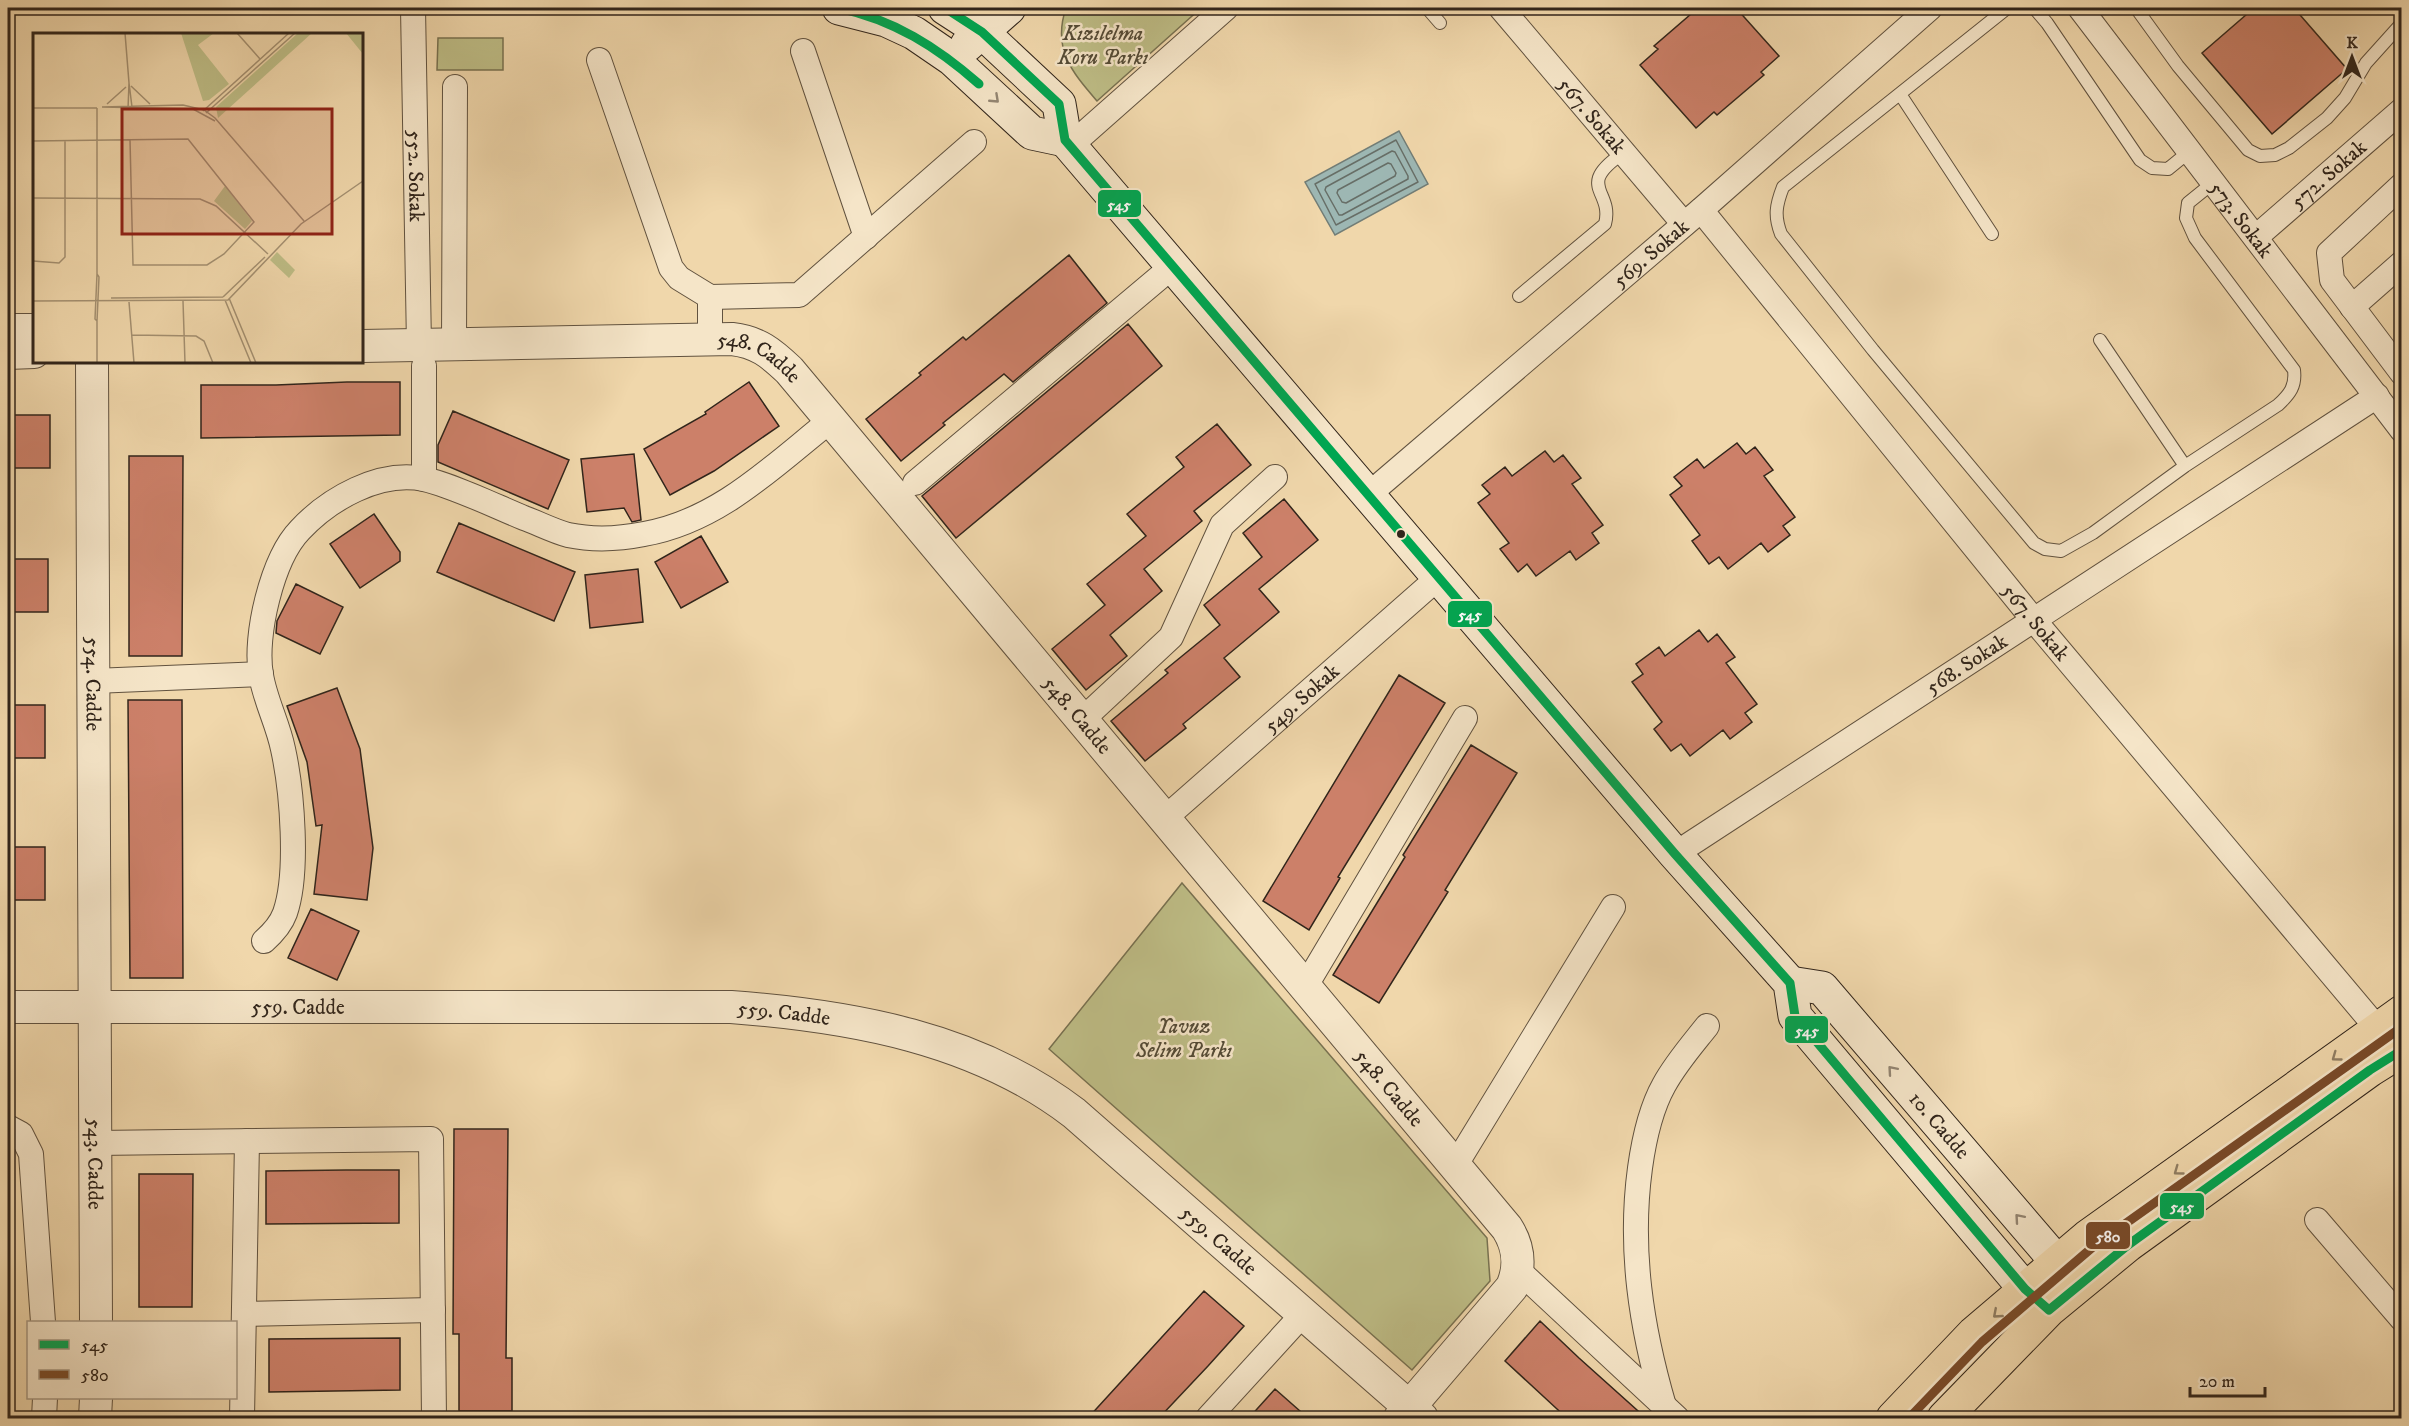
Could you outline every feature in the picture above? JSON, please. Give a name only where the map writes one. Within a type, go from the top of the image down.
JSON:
[{"type":"main road","points":[[839,8],[886,20],[914,33],[952,59],[1032,133],[1068,143]]},
{"type":"main road","points":[[914,33],[943,8],[982,32],[1059,104],[1068,143],[1675,854],[1790,983]]},
{"type":"main road","points":[[952,59],[1008,8]]},
{"type":"main road","name":"10. Cadde","points":[[2049,1310],[2025,1289],[1795,1017],[1790,983],[1822,988],[2057,1262],[2081,1284]]},
{"type":"main road","points":[[1893,1419],[1974,1333],[2057,1262],[2097,1230],[2389,1020]]},
{"type":"main road","points":[[1944,1419],[2049,1310],[2128,1245],[2370,1070],[2402,1050]]},
{"type":"street","name":"552. Sokak","points":[[413,8],[424,479]]},
{"type":"street","points":[[1068,143],[1226,8]]},
{"type":"street","name":"567. Sokak","points":[[1502,8],[1623,153],[1692,217],[2033,619],[2389,1020]]},
{"type":"street","name":"569. Sokak","points":[[1368,495],[1692,217],[1930,8]]},
{"type":"street","name":"573. Sokak","points":[[2080,8],[2402,430]]},
{"type":"street","points":[[803,51],[866,237]]},
{"type":"street","points":[[599,60],[673,273],[710,297],[799,295],[974,142]]},
{"type":"street","points":[[454,344],[455,87]]},
{"type":"street","name":"572. Sokak","points":[[2256,237],[2402,110]]},
{"type":"street","points":[[2402,185],[2329,253],[2332,280],[2402,373]]},
{"type":"street","points":[[2352,307],[2402,263]]},
{"type":"street","points":[[915,483],[1173,266]]},
{"type":"street","points":[[710,297],[710,340]]},
{"type":"street","points":[[8,326],[33,326]]},
{"type":"street","name":"548. Cadde","points":[[363,346],[422,356],[454,344],[710,340],[744,341],[772,353],[831,420],[1510,1233],[1518,1253],[1518,1270]]},
{"type":"street","points":[[8,353],[33,352]]},
{"type":"street","name":"554. Cadde","points":[[92,363],[96,1007]]},
{"type":"street","name":"568. Sokak","points":[[1675,854],[2377,396]]},
{"type":"street","points":[[264,941],[276,929],[285,912],[290,886],[292,849],[288,777],[280,738],[261,674],[262,630],[270,587],[286,548],[298,531],[319,511],[347,492],[393,479],[424,479],[566,534],[589,538],[645,534],[676,526],[704,515],[735,497],[831,420]]},
{"type":"street","points":[[1082,720],[1172,638],[1222,525],[1275,477]]},
{"type":"street","name":"549. Sokak","points":[[1164,819],[1439,578]]},
{"type":"street","points":[[94,681],[261,674]]},
{"type":"street","points":[[1305,987],[1465,718]]},
{"type":"street","points":[[1455,1166],[1613,907]]},
{"type":"street","name":"559. Cadde","points":[[8,1007],[682,1005],[784,1011],[838,1018],[887,1029],[966,1053],[1019,1077],[1054,1098],[1303,1314],[1411,1415]]},
{"type":"street","name":"543. Cadde","points":[[96,1007],[96,1321]]},
{"type":"street","points":[[1671,1412],[1652,1365],[1641,1311],[1635,1225],[1637,1188],[1644,1144],[1655,1104],[1678,1061],[1707,1026]]},
{"type":"street","points":[[8,1127],[21,1134],[31,1154],[43,1321]]},
{"type":"street","points":[[96,1143],[431,1140],[434,1419]]},
{"type":"street","points":[[242,1419],[247,1141]]},
{"type":"street","points":[[2317,1221],[2402,1319]]},
{"type":"street","points":[[1411,1415],[1506,1296],[1518,1270],[1671,1412]]},
{"type":"street","points":[[244,1314],[433,1310]]},
{"type":"street","points":[[1208,1419],[1303,1314]]},
{"type":"street","points":[[44,1419],[45,1399]]},
{"type":"street","points":[[96,1399],[96,1419]]},
{"type":"lane","points":[[1427,8],[1440,22]]},
{"type":"lane","points":[[2010,8],[1783,187],[1776,203],[1775,219],[1781,234],[1873,350],[2034,543],[2045,549],[2061,550],[2093,532],[2185,466],[2278,405],[2290,394],[2295,381],[2294,370],[2195,238],[2186,218],[2188,203],[2214,182]]},
{"type":"lane","points":[[2031,8],[2035,9],[2047,23],[2140,160],[2152,168],[2168,170],[2190,151]]},
{"type":"lane","points":[[2136,8],[2178,66],[2248,150],[2260,156],[2275,155],[2289,148],[2327,118],[2345,99],[2366,63],[2402,23]]},
{"type":"lane","points":[[1900,94],[1992,234]]},
{"type":"lane","points":[[1519,296],[1605,224],[1608,213],[1598,190],[1599,179],[1604,166],[1623,153]]},
{"type":"lane","points":[[2100,340],[2185,466]]},
{"type":"green space","name":"Kızılelma Koru Parkı","points":[[1066,8],[1201,8],[1097,101],[1073,70],[1063,48],[1061,36]]},
{"type":"green space","points":[[438,38],[503,38],[503,70],[437,70]]},
{"type":"green space","name":"Yavuz Selim Parkı","points":[[1182,883],[1487,1238],[1490,1281],[1412,1370],[1049,1049]]},
{"type":"water","points":[[1399,131],[1428,184],[1335,235],[1305,182]]},
{"type":"building","points":[[1698,8],[1736,8],[1779,56],[1761,72],[1764,75],[1717,115],[1714,112],[1696,128],[1640,65],[1658,49],[1654,46]]},
{"type":"building","points":[[2254,8],[2294,8],[2347,69],[2272,134],[2202,53]]},
{"type":"building","points":[[1069,255],[1107,303],[1013,382],[1004,374],[943,423],[945,425],[901,461],[866,419],[921,375],[919,373],[963,337],[966,340]]},
{"type":"building","points":[[1128,324],[1162,366],[956,538],[922,496]]},
{"type":"building","points":[[400,382],[400,435],[201,438],[201,385]]},
{"type":"building","points":[[749,382],[779,426],[714,471],[670,495],[644,449],[706,414],[705,412]]},
{"type":"building","points":[[453,411],[569,460],[548,509],[438,462],[438,445]]},
{"type":"building","points":[[8,415],[50,415],[50,468],[8,468]]},
{"type":"building","points":[[1217,424],[1251,465],[1194,511],[1202,521],[1144,569],[1162,591],[1110,635],[1127,656],[1086,690],[1052,649],[1105,605],[1087,584],[1146,536],[1127,514],[1184,467],[1176,457]]},
{"type":"building","points":[[1737,443],[1746,454],[1755,447],[1773,470],[1764,476],[1795,517],[1783,526],[1790,535],[1768,552],[1761,543],[1728,569],[1719,557],[1709,564],[1692,541],[1700,535],[1670,495],[1682,486],[1674,477],[1697,459],[1704,468]]},
{"type":"building","points":[[1545,451],[1554,462],[1563,455],[1581,478],[1572,484],[1603,525],[1592,533],[1599,543],[1576,560],[1570,551],[1536,576],[1527,564],[1518,572],[1500,549],[1509,543],[1478,503],[1490,494],[1482,485],[1505,467],[1512,476]]},
{"type":"building","points":[[634,454],[641,520],[632,522],[624,508],[587,512],[581,459]]},
{"type":"building","points":[[129,456],[183,456],[182,656],[129,656]]},
{"type":"building","points":[[1284,499],[1318,540],[1259,589],[1279,612],[1224,658],[1240,677],[1183,724],[1186,728],[1145,761],[1111,721],[1168,673],[1165,670],[1220,625],[1204,605],[1262,557],[1243,533]]},
{"type":"building","points":[[374,514],[400,552],[400,561],[360,588],[330,544]]},
{"type":"building","points":[[459,523],[575,572],[554,621],[437,572]]},
{"type":"building","points":[[701,536],[728,582],[681,608],[655,562]]},
{"type":"building","points":[[8,559],[48,559],[48,612],[8,612]]},
{"type":"building","points":[[638,569],[643,622],[590,628],[585,575]]},
{"type":"building","points":[[296,584],[343,607],[320,654],[276,633],[277,621]]},
{"type":"building","points":[[1699,630],[1708,642],[1717,634],[1735,657],[1726,663],[1757,704],[1745,713],[1752,722],[1730,739],[1723,730],[1690,756],[1681,744],[1671,751],[1654,729],[1662,722],[1632,682],[1643,674],[1636,664],[1659,647],[1665,656]]},
{"type":"building","points":[[1399,675],[1445,703],[1338,877],[1340,878],[1309,930],[1263,901]]},
{"type":"building","points":[[337,688],[360,749],[373,848],[367,900],[314,894],[322,825],[316,826],[307,762],[287,706]]},
{"type":"building","points":[[128,700],[182,700],[183,978],[130,978]]},
{"type":"building","points":[[8,705],[45,705],[45,758],[8,758]]},
{"type":"building","points":[[1471,745],[1517,773],[1445,890],[1448,892],[1379,1003],[1333,975]]},
{"type":"building","points":[[8,847],[45,847],[45,900],[8,900]]},
{"type":"building","points":[[311,909],[359,931],[337,980],[288,958]]},
{"type":"building","points":[[454,1129],[508,1129],[506,1358],[512,1358],[512,1411],[459,1411],[459,1334],[453,1334]]},
{"type":"building","points":[[399,1170],[399,1223],[266,1224],[266,1171]]},
{"type":"building","points":[[139,1174],[193,1174],[192,1307],[139,1307]]},
{"type":"building","points":[[1204,1291],[1244,1326],[1208,1366],[1158,1419],[1087,1419]]},
{"type":"building","points":[[1540,1321],[1647,1419],[1568,1419],[1557,1409],[1505,1361]]},
{"type":"building","points":[[400,1338],[400,1390],[269,1392],[269,1339]]},
{"type":"building","points":[[1275,1389],[1309,1419],[1248,1419]]},
{"type":"transit line","name":"545","points":[[839,8],[878,20],[914,37],[947,58],[979,84]]},
{"type":"transit line","name":"545","points":[[945,8],[982,32],[1059,104],[1065,140],[1675,854],[1790,983],[1795,1016],[2025,1289],[2049,1310],[2128,1245],[2370,1070],[2402,1050]]},
{"type":"transit line","name":"580","points":[[1909,1418],[1982,1342],[2094,1246],[2402,1027]]}]
